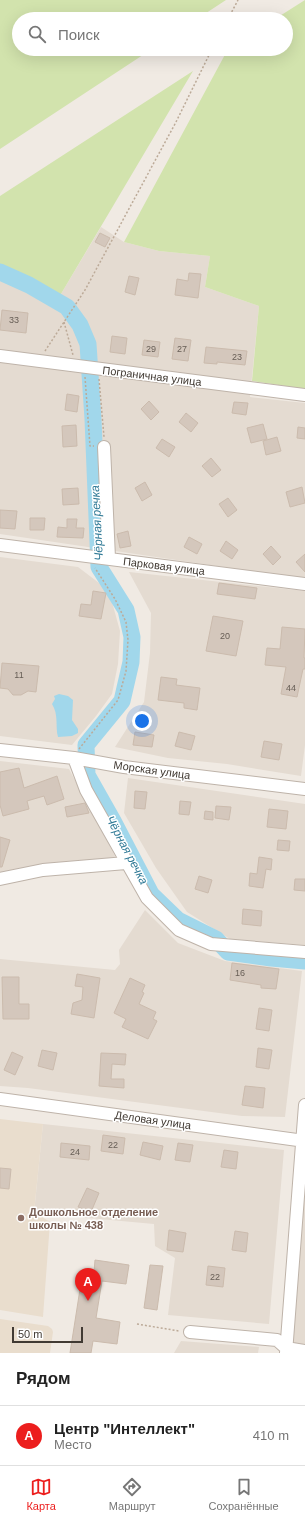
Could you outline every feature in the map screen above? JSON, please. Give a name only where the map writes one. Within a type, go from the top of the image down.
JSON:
[{"type":"street","name":"Пограничная улица","points":[[0,356],[305,395]]},
{"type":"street","points":[[104,447],[107,558]]},
{"type":"street","name":"Парковая улица","points":[[0,545],[305,584]]},
{"type":"street","name":"Морская улица","points":[[0,750],[96,761],[124,767],[305,789]]},
{"type":"street","points":[[76,759],[86,790],[146,898],[179,930],[211,944],[305,952]]},
{"type":"street","points":[[0,879],[44,870],[126,863]]},
{"type":"street","name":"Деловая улица","points":[[0,1099],[303,1141]]},
{"type":"street","points":[[286,1351],[305,1105]]},
{"type":"street","points":[[190,1332],[278,1340],[286,1351]]},
{"type":"street","points":[[286,1351],[305,1350]]},
{"type":"path","points":[[232,12],[238,0]]},
{"type":"path","points":[[38,361],[88,283],[165,143],[208,56]]},
{"type":"path","points":[[64,322],[88,368],[104,447]]},
{"type":"path","points":[[88,368],[91,446]]},
{"type":"path","points":[[76,759],[81,744],[118,700],[126,671],[128,640],[126,622],[115,599],[97,572],[90,556]]},
{"type":"path","points":[[137,1324],[190,1332]]},
{"type":"shaded area","points":[[101,227],[124,242],[159,251],[210,256],[205,287],[259,306],[250,397],[305,403],[305,579],[0,534],[0,276],[58,299]]},
{"type":"shaded area","points":[[0,557],[78,567],[103,586],[112,602],[120,631],[118,664],[112,694],[72,745],[0,736]]},
{"type":"shaded area","points":[[129,572],[305,591],[305,745],[301,776],[227,764],[168,758],[115,747],[144,702],[150,653],[151,613]]},
{"type":"shaded area","points":[[0,761],[69,769],[117,860],[0,874]]},
{"type":"shaded area","points":[[128,778],[305,804],[305,945],[230,939],[187,912],[156,868],[124,813]]},
{"type":"shaded area","points":[[145,910],[178,943],[225,961],[302,971],[285,1117],[242,1116],[28,1088],[0,1086],[0,959],[115,970],[120,964],[119,950]]},
{"type":"shaded area","name":"Дошкольное отделение школы № 438","points":[[0,1119],[43,1124],[34,1212],[50,1222],[43,1317],[0,1310]]},
{"type":"shaded area","points":[[43,1124],[284,1150],[269,1324],[168,1315],[175,1258],[155,1246],[154,1224],[34,1213]]},
{"type":"shaded area","points":[[305,1187],[305,1346],[293,1345]]},
{"type":"shaded area","points":[[0,1319],[48,1326],[53,1332],[50,1353],[0,1353]]},
{"type":"shaded area","points":[[181,1341],[259,1347],[258,1353],[174,1353]]},
{"type":"green space","points":[[0,0],[226,0],[208,12],[12,12],[12,56],[141,56],[0,149]]},
{"type":"green space","points":[[305,0],[305,389],[252,381],[259,306],[205,287],[210,256],[159,251],[124,242],[224,56],[293,56],[293,12],[286,12]]},
{"type":"green space","points":[[193,71],[58,299],[0,276],[0,196]]},
{"type":"water","points":[[59,694],[68,696],[73,700],[72,720],[78,729],[78,733],[72,736],[58,737],[56,716],[52,704],[55,699],[54,696]]},
{"type":"building","points":[[100,233],[110,238],[105,247],[95,242]]},
{"type":"building","points":[[189,273],[201,274],[198,298],[175,295],[177,279],[188,281]]},
{"type":"building","points":[[129,276],[139,278],[135,295],[125,292]]},
{"type":"building","points":[[2,310],[28,313],[26,333],[0,330]]},
{"type":"building","points":[[112,336],[127,338],[125,354],[110,352]]},
{"type":"building","points":[[175,338],[191,340],[188,361],[172,359]]},
{"type":"building","points":[[144,340],[160,342],[158,357],[142,355]]},
{"type":"building","points":[[206,347],[247,351],[245,365],[217,362],[217,364],[204,363]]},
{"type":"building","points":[[67,394],[79,396],[77,412],[65,410]]},
{"type":"building","points":[[149,401],[159,412],[151,420],[141,409]]},
{"type":"building","points":[[234,402],[248,403],[246,415],[232,413]]},
{"type":"building","points":[[186,413],[198,423],[191,432],[179,422]]},
{"type":"building","points":[[263,424],[267,439],[251,443],[247,428]]},
{"type":"building","points":[[76,425],[77,446],[63,447],[62,426]]},
{"type":"building","points":[[298,427],[305,428],[305,439],[297,438]]},
{"type":"building","points":[[277,437],[281,451],[266,455],[263,441]]},
{"type":"building","points":[[162,439],[175,447],[169,457],[156,448]]},
{"type":"building","points":[[211,458],[221,470],[212,477],[202,466]]},
{"type":"building","points":[[145,482],[152,495],[142,501],[135,488]]},
{"type":"building","points":[[302,487],[305,503],[290,507],[286,492]]},
{"type":"building","points":[[78,488],[79,504],[63,505],[62,489]]},
{"type":"building","points":[[228,498],[237,510],[228,517],[219,504]]},
{"type":"building","points":[[0,510],[17,511],[15,529],[0,528]]},
{"type":"building","points":[[30,518],[45,518],[44,530],[30,530]]},
{"type":"building","points":[[67,519],[77,519],[76,528],[84,528],[83,538],[57,537],[58,527],[67,528]]},
{"type":"building","points":[[128,531],[131,546],[120,548],[117,534]]},
{"type":"building","points":[[189,537],[202,544],[197,554],[184,547]]},
{"type":"building","points":[[226,541],[238,550],[232,559],[220,551]]},
{"type":"building","points":[[271,546],[281,557],[273,565],[263,554]]},
{"type":"building","points":[[305,554],[305,572],[296,562]]},
{"type":"building","points":[[219,583],[257,588],[255,599],[217,594]]},
{"type":"building","points":[[93,591],[106,593],[101,619],[79,616],[81,604],[91,605]]},
{"type":"building","points":[[213,616],[243,621],[236,656],[206,651]]},
{"type":"building","points":[[282,627],[305,629],[305,669],[303,669],[297,697],[281,694],[286,667],[265,665],[267,648],[280,649]]},
{"type":"building","points":[[2,663],[39,666],[36,692],[28,691],[21,695],[13,695],[8,689],[0,688]]},
{"type":"building","points":[[161,677],[177,679],[176,685],[200,688],[197,710],[184,708],[184,703],[158,700]]},
{"type":"building","points":[[135,732],[154,735],[152,747],[133,745]]},
{"type":"building","points":[[179,732],[195,736],[191,750],[175,746]]},
{"type":"building","points":[[264,741],[282,744],[279,760],[261,757]]},
{"type":"building","points":[[19,768],[24,788],[57,776],[64,799],[47,805],[44,796],[27,801],[29,809],[3,816],[0,805],[0,772]]},
{"type":"building","points":[[135,791],[147,792],[145,809],[134,808]]},
{"type":"building","points":[[180,801],[191,802],[189,815],[179,814]]},
{"type":"building","points":[[85,803],[89,813],[67,817],[65,807]]},
{"type":"building","points":[[216,806],[231,807],[229,820],[215,818]]},
{"type":"building","points":[[269,809],[288,811],[286,829],[267,827]]},
{"type":"building","points":[[205,811],[213,812],[213,820],[204,819]]},
{"type":"building","points":[[0,837],[10,840],[2,867],[0,867]]},
{"type":"building","points":[[278,840],[290,841],[289,851],[277,850]]},
{"type":"building","points":[[259,857],[272,859],[271,870],[266,869],[263,888],[249,886],[250,873],[257,874]]},
{"type":"building","points":[[199,876],[212,880],[208,893],[195,889]]},
{"type":"building","points":[[295,879],[305,879],[305,891],[294,890]]},
{"type":"building","points":[[243,909],[262,911],[261,926],[242,924]]},
{"type":"building","points":[[232,963],[279,969],[276,989],[261,988],[261,985],[230,980]]},
{"type":"building","points":[[77,974],[100,978],[94,1018],[71,1014],[73,1003],[82,1000],[83,987],[75,986]]},
{"type":"building","points":[[2,977],[19,977],[19,1004],[29,1004],[29,1019],[3,1019]]},
{"type":"building","points":[[130,978],[145,985],[142,992],[144,993],[139,1004],[156,1012],[153,1019],[157,1021],[148,1039],[122,1027],[126,1019],[114,1013]]},
{"type":"building","points":[[259,1008],[272,1010],[269,1031],[256,1029]]},
{"type":"building","points":[[258,1048],[272,1050],[269,1069],[256,1067]]},
{"type":"building","points":[[42,1050],[57,1053],[53,1070],[38,1066]]},
{"type":"building","points":[[12,1052],[23,1057],[15,1075],[4,1070]]},
{"type":"building","points":[[101,1053],[126,1054],[125,1065],[112,1064],[111,1079],[124,1079],[124,1088],[99,1086]]},
{"type":"building","points":[[245,1086],[265,1088],[263,1108],[242,1105]]},
{"type":"building","points":[[103,1135],[125,1138],[123,1154],[101,1151]]},
{"type":"building","points":[[143,1142],[163,1146],[160,1160],[140,1155]]},
{"type":"building","points":[[61,1143],[90,1146],[89,1160],[60,1157]]},
{"type":"building","points":[[178,1143],[193,1145],[190,1162],[175,1160]]},
{"type":"building","points":[[224,1150],[238,1152],[236,1169],[221,1167]]},
{"type":"building","points":[[0,1168],[11,1169],[9,1189],[0,1188]]},
{"type":"building","points":[[87,1188],[99,1193],[91,1212],[78,1207]]},
{"type":"building","points":[[169,1230],[186,1233],[183,1252],[167,1250]]},
{"type":"building","points":[[235,1231],[248,1233],[246,1252],[232,1250]]},
{"type":"building","points":[[95,1260],[129,1265],[126,1284],[102,1281],[96,1318],[120,1322],[117,1344],[93,1341],[91,1353],[70,1353],[83,1270],[94,1272]]},
{"type":"building","points":[[150,1265],[163,1266],[157,1310],[144,1308]]},
{"type":"building","points":[[208,1266],[225,1268],[223,1287],[206,1285]]},
{"type":"waterway","name":"Чёрная речка","points":[[0,272],[29,285],[67,307],[80,325],[88,344],[93,419],[99,567],[126,610],[132,637],[131,662],[122,701],[86,745],[87,775],[151,894],[178,920],[216,939],[228,952],[305,961]]},
{"type":"place","name":"Дошкольное отделение школы № 438","points":[[21,1218]]},
{"type":"place","name":"Центр \"Интеллект\"","points":[[88,1301]]}]
